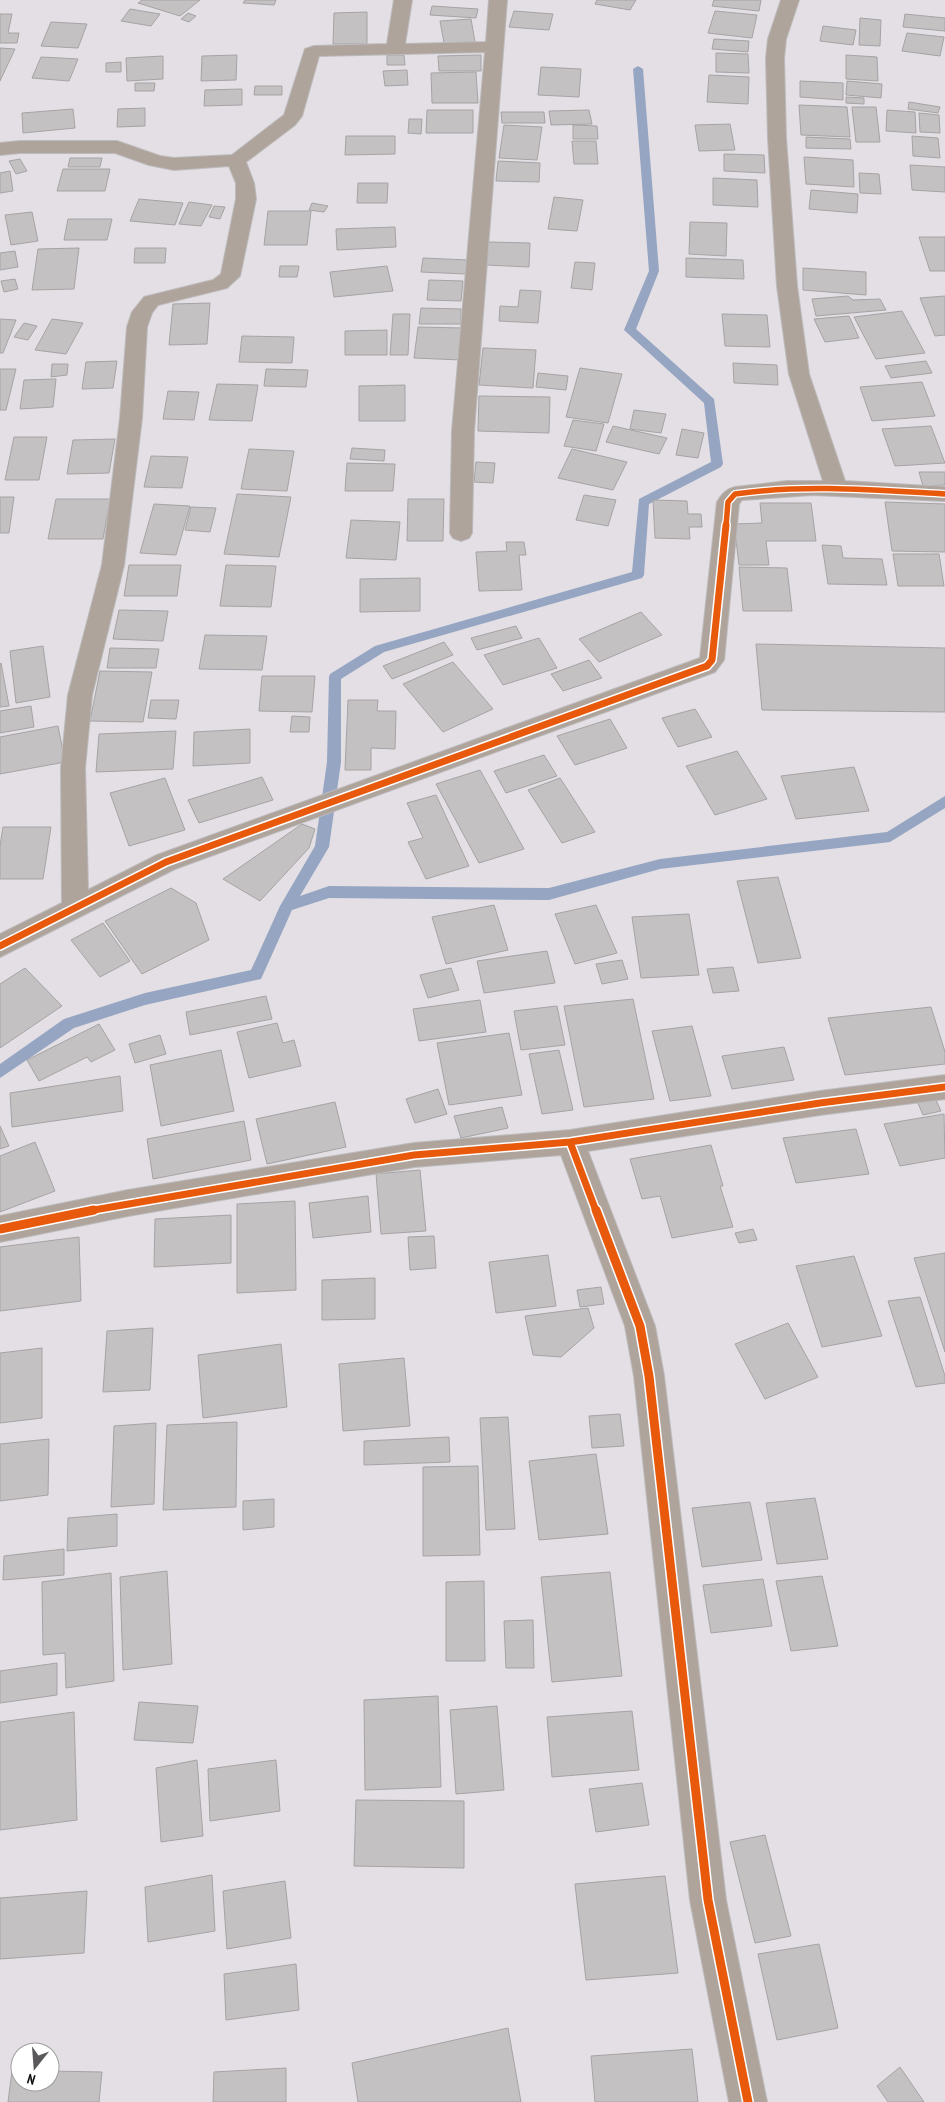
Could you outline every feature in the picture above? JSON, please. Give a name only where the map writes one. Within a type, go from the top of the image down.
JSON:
[{"type":"street","points":[[394,49],[403,0]]},
{"type":"street","points":[[461,533],[463,431],[498,0]]},
{"type":"street","points":[[790,0],[777,39],[774,58],[777,138],[787,286],[800,374],[837,489]]},
{"type":"street","points":[[0,149],[20,147],[117,147],[156,161],[174,164],[236,160],[289,122],[293,116],[310,53],[314,51],[493,47]]},
{"type":"street","points":[[75,907],[73,768],[80,695],[113,565],[131,418],[137,327],[142,312],[151,301],[220,284],[230,276],[246,199],[246,183],[236,160]]},
{"type":"street","points":[[0,946],[166,862],[707,666],[712,660],[728,502],[735,494],[837,489],[945,494]]},
{"type":"street","points":[[0,1229],[128,1203],[414,1155],[570,1142],[810,1104],[945,1086]]},
{"type":"street","points":[[570,1142],[640,1326],[653,1406],[708,1900],[748,2102]]},
{"type":"building","points":[[142,0],[200,0],[180,16],[138,3]]},
{"type":"building","points":[[245,0],[276,0],[274,5],[243,3]]},
{"type":"building","points":[[597,0],[636,0],[630,10],[595,4]]},
{"type":"building","points":[[714,0],[761,0],[759,11],[712,6]]},
{"type":"building","points":[[432,6],[478,9],[476,18],[430,15]]},
{"type":"building","points":[[130,9],[160,14],[151,26],[121,21]]},
{"type":"building","points":[[514,11],[553,14],[549,30],[509,27]]},
{"type":"building","points":[[715,11],[757,15],[752,38],[708,33]]},
{"type":"building","points":[[367,12],[367,44],[333,44],[334,13]]},
{"type":"building","points":[[188,13],[196,16],[189,22],[181,19]]},
{"type":"building","points":[[0,14],[12,14],[8,33],[19,33],[17,43],[0,43]]},
{"type":"building","points":[[905,14],[945,18],[945,31],[903,27]]},
{"type":"building","points":[[860,18],[881,20],[880,46],[859,45]]},
{"type":"building","points":[[471,19],[475,42],[444,43],[440,21]]},
{"type":"building","points":[[51,22],[87,24],[78,48],[41,46]]},
{"type":"building","points":[[823,26],[856,30],[853,45],[820,41]]},
{"type":"building","points":[[907,33],[944,37],[940,56],[902,51]]},
{"type":"building","points":[[714,39],[749,41],[748,52],[712,49]]},
{"type":"building","points":[[0,48],[15,49],[0,81]]},
{"type":"building","points":[[716,53],[748,54],[749,73],[716,72]]},
{"type":"building","points":[[237,55],[236,80],[201,81],[202,56]]},
{"type":"building","points":[[387,55],[404,55],[405,65],[387,65]]},
{"type":"building","points":[[481,55],[481,71],[439,71],[438,56]]},
{"type":"building","points":[[846,55],[877,57],[878,81],[846,79]]},
{"type":"building","points":[[163,56],[163,79],[127,81],[126,58]]},
{"type":"building","points":[[41,57],[78,59],[69,81],[32,78]]},
{"type":"building","points":[[121,62],[121,72],[106,72],[106,63]]},
{"type":"building","points":[[541,67],[581,69],[579,97],[538,95]]},
{"type":"building","points":[[407,70],[408,85],[385,86],[383,71]]},
{"type":"building","points":[[476,72],[478,103],[432,103],[431,73]]},
{"type":"building","points":[[709,75],[749,77],[748,104],[707,102]]},
{"type":"building","points":[[800,81],[843,83],[843,100],[800,97]]},
{"type":"building","points":[[847,81],[882,84],[881,98],[846,95]]},
{"type":"building","points":[[135,83],[155,83],[154,91],[135,91]]},
{"type":"building","points":[[255,86],[282,86],[282,95],[254,95]]},
{"type":"building","points":[[242,89],[242,105],[204,106],[205,90]]},
{"type":"building","points":[[846,97],[864,98],[864,104],[846,103]]},
{"type":"building","points":[[909,102],[940,107],[938,113],[908,109]]},
{"type":"building","points":[[799,105],[847,107],[850,137],[801,135]]},
{"type":"building","points":[[852,107],[876,107],[880,142],[856,142]]},
{"type":"building","points":[[145,108],[145,126],[117,127],[118,109]]},
{"type":"building","points":[[73,109],[75,128],[23,133],[22,113]]},
{"type":"building","points":[[427,110],[473,110],[473,133],[426,133]]},
{"type":"building","points":[[589,110],[592,124],[551,125],[549,111]]},
{"type":"building","points":[[887,110],[915,112],[916,133],[886,131]]},
{"type":"building","points":[[501,112],[544,112],[545,123],[502,123]]},
{"type":"building","points":[[919,113],[939,115],[940,133],[920,132]]},
{"type":"building","points":[[409,119],[422,119],[421,134],[408,133]]},
{"type":"building","points":[[730,124],[735,150],[699,151],[695,125]]},
{"type":"building","points":[[504,125],[542,127],[537,160],[499,158]]},
{"type":"building","points":[[573,125],[597,126],[598,139],[573,139]]},
{"type":"building","points":[[346,136],[395,136],[395,154],[345,155]]},
{"type":"building","points":[[912,136],[938,138],[940,158],[913,156]]},
{"type":"building","points":[[806,137],[850,139],[851,149],[806,148]]},
{"type":"building","points":[[572,141],[596,141],[598,164],[574,164]]},
{"type":"building","points":[[724,154],[764,155],[765,173],[724,171]]},
{"type":"building","points":[[804,157],[853,160],[854,187],[806,184]]},
{"type":"building","points":[[70,158],[102,158],[100,167],[68,167]]},
{"type":"building","points":[[20,159],[27,171],[16,174],[9,161]]},
{"type":"building","points":[[498,161],[540,163],[539,182],[496,181]]},
{"type":"building","points":[[910,165],[945,167],[945,192],[912,190]]},
{"type":"building","points":[[63,169],[110,169],[105,191],[57,191]]},
{"type":"building","points":[[10,171],[13,191],[0,193],[0,173]]},
{"type":"building","points":[[859,173],[879,174],[881,194],[860,193]]},
{"type":"building","points":[[713,178],[757,180],[758,207],[713,205]]},
{"type":"building","points":[[358,183],[388,183],[387,203],[357,203]]},
{"type":"building","points":[[811,190],[858,194],[857,213],[809,209]]},
{"type":"building","points":[[554,197],[583,200],[577,231],[548,229]]},
{"type":"building","points":[[139,199],[183,203],[175,225],[130,221]]},
{"type":"building","points":[[189,202],[212,205],[201,226],[179,224]]},
{"type":"building","points":[[312,203],[328,206],[324,212],[309,210]]},
{"type":"building","points":[[214,206],[225,207],[220,219],[209,217]]},
{"type":"building","points":[[268,211],[311,211],[307,245],[264,245]]},
{"type":"building","points":[[32,212],[38,241],[11,245],[5,215]]},
{"type":"building","points":[[68,219],[112,219],[107,240],[64,240]]},
{"type":"building","points":[[690,222],[727,223],[726,256],[689,254]]},
{"type":"building","points":[[395,227],[396,247],[337,250],[336,229]]},
{"type":"building","points":[[919,237],[945,237],[945,271],[930,271]]},
{"type":"building","points":[[488,242],[530,243],[529,267],[486,265]]},
{"type":"building","points":[[79,248],[74,289],[32,290],[38,249]]},
{"type":"building","points":[[135,248],[166,248],[165,263],[134,263]]},
{"type":"building","points":[[15,251],[18,267],[0,270],[0,253]]},
{"type":"building","points":[[423,258],[468,260],[466,274],[421,272]]},
{"type":"building","points":[[686,258],[743,260],[744,279],[686,277]]},
{"type":"building","points":[[575,262],[595,263],[592,290],[571,288]]},
{"type":"building","points":[[280,266],[299,266],[297,277],[279,277]]},
{"type":"building","points":[[387,266],[393,291],[334,297],[330,272]]},
{"type":"building","points":[[803,268],[866,272],[866,295],[803,290]]},
{"type":"building","points":[[15,279],[18,289],[4,292],[1,281]]},
{"type":"building","points":[[429,280],[463,281],[461,301],[427,300]]},
{"type":"building","points":[[520,290],[541,291],[538,323],[499,321],[500,306],[518,307]]},
{"type":"building","points":[[848,296],[853,300],[880,299],[886,310],[816,316],[812,299]]},
{"type":"building","points":[[945,296],[945,335],[935,336],[920,298]]},
{"type":"building","points":[[210,303],[207,344],[169,345],[173,304]]},
{"type":"building","points":[[421,308],[461,309],[461,324],[419,324]]},
{"type":"building","points":[[902,311],[925,353],[876,359],[854,317]]},
{"type":"building","points":[[393,314],[410,314],[408,355],[390,355]]},
{"type":"building","points":[[722,314],[767,315],[770,347],[725,346]]},
{"type":"building","points":[[849,316],[859,338],[825,342],[814,319]]},
{"type":"building","points":[[0,319],[16,320],[3,353],[0,353]]},
{"type":"building","points":[[52,319],[83,323],[66,354],[35,350]]},
{"type":"building","points":[[24,323],[37,326],[28,340],[14,337]]},
{"type":"building","points":[[418,327],[463,328],[461,360],[414,358]]},
{"type":"building","points":[[387,330],[387,355],[345,355],[345,331]]},
{"type":"building","points":[[242,336],[294,337],[292,363],[239,362]]},
{"type":"building","points":[[483,348],[536,350],[533,388],[479,385]]},
{"type":"building","points":[[117,361],[113,388],[82,389],[86,362]]},
{"type":"building","points":[[926,361],[932,373],[891,378],[885,366]]},
{"type":"building","points":[[733,363],[777,365],[778,385],[734,383]]},
{"type":"building","points":[[52,364],[68,364],[67,375],[51,377]]},
{"type":"building","points":[[580,368],[622,374],[608,423],[566,417]]},
{"type":"building","points":[[0,369],[16,369],[6,410],[0,410]]},
{"type":"building","points":[[266,369],[308,370],[306,387],[264,386]]},
{"type":"building","points":[[538,373],[568,376],[566,390],[536,387]]},
{"type":"building","points":[[56,379],[53,407],[20,409],[24,380]]},
{"type":"building","points":[[922,382],[935,416],[872,421],[860,387]]},
{"type":"building","points":[[217,384],[258,385],[252,421],[209,420]]},
{"type":"building","points":[[405,385],[405,421],[359,421],[359,386]]},
{"type":"building","points":[[168,391],[199,392],[194,420],[163,419]]},
{"type":"building","points":[[479,396],[550,397],[549,433],[478,431]]},
{"type":"building","points":[[634,410],[666,414],[661,433],[630,429]]},
{"type":"building","points":[[573,420],[604,424],[596,451],[564,446]]},
{"type":"building","points":[[613,426],[667,438],[659,454],[606,442]]},
{"type":"building","points":[[931,426],[945,463],[895,466],[882,429]]},
{"type":"building","points":[[682,429],[704,433],[698,458],[676,455]]},
{"type":"building","points":[[14,437],[47,437],[39,480],[5,480]]},
{"type":"building","points":[[115,439],[109,473],[67,474],[73,440]]},
{"type":"building","points":[[352,448],[385,450],[384,461],[350,459]]},
{"type":"building","points":[[249,449],[294,451],[287,491],[241,489]]},
{"type":"building","points":[[572,449],[627,462],[613,490],[558,478]]},
{"type":"building","points":[[151,456],[188,457],[182,488],[144,487]]},
{"type":"building","points":[[476,462],[495,463],[493,483],[474,482]]},
{"type":"building","points":[[347,463],[395,464],[393,491],[345,491]]},
{"type":"building","points":[[919,472],[945,472],[945,485],[923,486]]},
{"type":"building","points":[[237,494],[291,497],[279,557],[224,554]]},
{"type":"building","points":[[584,495],[616,500],[608,526],[576,520]]},
{"type":"building","points":[[0,497],[14,497],[9,533],[0,533]]},
{"type":"building","points":[[56,499],[110,499],[103,539],[48,539]]},
{"type":"building","points":[[408,499],[444,499],[443,541],[407,541]]},
{"type":"building","points":[[653,500],[687,501],[688,514],[701,514],[702,527],[689,527],[690,539],[655,538]]},
{"type":"building","points":[[885,502],[945,504],[945,552],[892,551]]},
{"type":"building","points":[[760,503],[811,503],[816,541],[766,541],[769,565],[739,565],[734,524],[762,523]]},
{"type":"building","points":[[154,504],[190,506],[176,555],[140,553]]},
{"type":"building","points":[[191,507],[216,508],[210,532],[185,530]]},
{"type":"building","points":[[351,520],[400,522],[396,560],[346,558]]},
{"type":"building","points":[[506,542],[524,542],[526,555],[519,555],[522,590],[479,591],[476,552],[507,551]]},
{"type":"building","points":[[822,545],[841,546],[843,558],[882,559],[887,585],[828,584]]},
{"type":"building","points":[[893,554],[939,554],[944,586],[898,586]]},
{"type":"building","points":[[129,565],[181,565],[177,596],[124,596]]},
{"type":"building","points":[[226,565],[276,566],[271,607],[220,606]]},
{"type":"building","points":[[739,567],[787,568],[792,611],[743,611]]},
{"type":"building","points":[[420,578],[420,611],[360,612],[360,579]]},
{"type":"building","points":[[119,610],[168,611],[163,641],[113,639]]},
{"type":"building","points":[[641,612],[662,635],[599,662],[579,639]]},
{"type":"building","points":[[516,626],[522,638],[477,650],[471,638]]},
{"type":"building","points":[[205,635],[267,636],[262,670],[199,669]]},
{"type":"building","points":[[539,638],[557,668],[503,685],[484,655]]},
{"type":"building","points":[[444,642],[453,655],[392,679],[383,666]]},
{"type":"building","points":[[756,644],[945,648],[945,712],[762,710]]},
{"type":"building","points":[[43,646],[50,697],[16,703],[10,651]]},
{"type":"building","points":[[110,648],[159,649],[156,668],[107,668]]},
{"type":"building","points":[[589,660],[602,678],[563,691],[551,674]]},
{"type":"building","points":[[453,662],[493,709],[443,732],[403,684]]},
{"type":"building","points":[[0,664],[9,706],[0,707]]},
{"type":"building","points":[[100,671],[152,672],[143,722],[90,721]]},
{"type":"building","points":[[262,676],[315,676],[312,712],[259,711]]},
{"type":"building","points":[[151,700],[179,700],[176,719],[148,718]]},
{"type":"building","points":[[348,700],[378,700],[377,711],[396,711],[395,749],[371,748],[371,770],[345,770]]},
{"type":"building","points":[[31,706],[34,727],[0,733],[0,711]]},
{"type":"building","points":[[695,709],[712,737],[678,747],[662,718]]},
{"type":"building","points":[[292,716],[310,717],[309,732],[290,732]]},
{"type":"building","points":[[610,719],[627,748],[575,765],[557,736]]},
{"type":"building","points":[[58,726],[65,762],[0,774],[0,737]]},
{"type":"building","points":[[250,729],[250,763],[193,766],[194,732]]},
{"type":"building","points":[[176,731],[173,769],[96,772],[99,734]]},
{"type":"building","points":[[737,751],[767,799],[715,815],[686,766]]},
{"type":"building","points":[[544,755],[557,776],[506,793],[494,771]]},
{"type":"building","points":[[854,767],[869,811],[796,819],[781,776]]},
{"type":"building","points":[[480,770],[524,849],[479,863],[436,784]]},
{"type":"building","points":[[262,777],[273,800],[199,823],[188,800]]},
{"type":"building","points":[[165,778],[185,830],[129,846],[110,793]]},
{"type":"building","points":[[560,778],[595,832],[562,843],[528,790]]},
{"type":"building","points":[[436,795],[469,866],[426,879],[408,842],[423,838],[407,803]]},
{"type":"building","points":[[302,824],[315,829],[309,848],[260,901],[223,879]]},
{"type":"building","points":[[3,827],[51,827],[43,879],[0,879],[0,846]]},
{"type":"building","points":[[778,877],[801,958],[758,963],[737,881]]},
{"type":"building","points":[[171,888],[196,903],[209,940],[142,974],[105,921]]},
{"type":"building","points":[[494,905],[508,950],[446,964],[432,917]]},
{"type":"building","points":[[596,905],[617,953],[575,964],[555,914]]},
{"type":"building","points":[[689,914],[699,975],[641,978],[632,917]]},
{"type":"building","points":[[103,923],[130,961],[100,977],[71,940]]},
{"type":"building","points":[[547,951],[555,983],[484,993],[477,961]]},
{"type":"building","points":[[622,960],[628,979],[602,984],[596,964]]},
{"type":"building","points":[[733,967],[739,991],[713,993],[707,969]]},
{"type":"building","points":[[25,968],[62,1006],[0,1048],[0,984]]},
{"type":"building","points":[[451,968],[459,990],[428,998],[420,975]]},
{"type":"building","points":[[266,996],[272,1019],[190,1035],[186,1012]]},
{"type":"building","points":[[633,999],[654,1099],[584,1107],[564,1006]]},
{"type":"building","points":[[480,1000],[486,1032],[419,1041],[413,1009]]},
{"type":"building","points":[[557,1006],[565,1045],[521,1050],[514,1011]]},
{"type":"building","points":[[931,1007],[945,1052],[945,1064],[845,1075],[828,1018]]},
{"type":"building","points":[[277,1023],[283,1043],[294,1040],[301,1066],[249,1078],[237,1032]]},
{"type":"building","points":[[99,1024],[115,1050],[91,1062],[87,1057],[39,1081],[27,1060]]},
{"type":"building","points":[[692,1026],[711,1096],[670,1101],[652,1031]]},
{"type":"building","points":[[509,1033],[522,1095],[449,1105],[437,1043]]},
{"type":"building","points":[[160,1035],[166,1054],[135,1063],[129,1044]]},
{"type":"building","points":[[784,1047],[794,1080],[732,1089],[722,1056]]},
{"type":"building","points":[[221,1050],[234,1111],[161,1126],[150,1065]]},
{"type":"building","points":[[559,1050],[573,1110],[542,1114],[529,1054]]},
{"type":"building","points":[[120,1076],[123,1111],[12,1127],[10,1093]]},
{"type":"building","points":[[438,1089],[447,1114],[415,1123],[406,1099]]},
{"type":"building","points":[[935,1098],[941,1111],[923,1115],[917,1101]]},
{"type":"building","points":[[335,1102],[346,1147],[267,1164],[256,1119]]},
{"type":"building","points":[[502,1107],[508,1128],[461,1138],[454,1116]]},
{"type":"building","points":[[944,1114],[945,1158],[900,1166],[884,1124]]},
{"type":"building","points":[[244,1121],[251,1160],[153,1179],[147,1139]]},
{"type":"building","points":[[0,1126],[9,1146],[0,1149]]},
{"type":"building","points":[[856,1129],[869,1174],[796,1183],[783,1138]]},
{"type":"building","points":[[35,1142],[55,1191],[0,1212],[0,1156]]},
{"type":"building","points":[[711,1145],[723,1186],[720,1186],[733,1227],[672,1238],[660,1196],[642,1199],[630,1159]]},
{"type":"building","points":[[420,1170],[426,1231],[381,1234],[376,1174]]},
{"type":"building","points":[[368,1196],[371,1232],[313,1238],[309,1203]]},
{"type":"building","points":[[295,1201],[296,1290],[237,1293],[237,1204]]},
{"type":"building","points":[[231,1215],[231,1263],[154,1267],[155,1219]]},
{"type":"building","points":[[753,1229],[757,1240],[739,1243],[735,1233]]},
{"type":"building","points":[[434,1236],[436,1268],[410,1270],[408,1237]]},
{"type":"building","points":[[79,1237],[81,1301],[0,1311],[0,1247]]},
{"type":"building","points":[[945,1253],[945,1352],[914,1258]]},
{"type":"building","points":[[548,1255],[556,1306],[496,1313],[489,1262]]},
{"type":"building","points":[[854,1256],[882,1336],[822,1347],[796,1266]]},
{"type":"building","points":[[375,1278],[375,1319],[322,1320],[322,1280]]},
{"type":"building","points":[[601,1287],[604,1304],[580,1307],[577,1290]]},
{"type":"building","points":[[920,1297],[945,1376],[945,1383],[916,1387],[888,1301]]},
{"type":"building","points":[[588,1308],[594,1328],[561,1357],[533,1355],[525,1316]]},
{"type":"building","points":[[788,1323],[818,1377],[765,1399],[735,1344]]},
{"type":"building","points":[[153,1328],[150,1390],[103,1392],[107,1331]]},
{"type":"building","points":[[281,1344],[287,1407],[203,1418],[198,1355]]},
{"type":"building","points":[[42,1348],[42,1418],[0,1423],[0,1353]]},
{"type":"building","points":[[404,1358],[410,1426],[343,1431],[339,1364]]},
{"type":"building","points":[[620,1414],[624,1446],[592,1448],[589,1416]]},
{"type":"building","points":[[508,1417],[515,1529],[486,1530],[480,1418]]},
{"type":"building","points":[[237,1422],[236,1507],[163,1510],[167,1425]]},
{"type":"building","points":[[156,1423],[154,1504],[111,1507],[114,1426]]},
{"type":"building","points":[[449,1437],[450,1462],[364,1465],[364,1441]]},
{"type":"building","points":[[49,1439],[48,1495],[0,1501],[0,1444]]},
{"type":"building","points":[[596,1454],[608,1534],[539,1540],[529,1461]]},
{"type":"building","points":[[478,1466],[480,1555],[423,1556],[423,1467]]},
{"type":"building","points":[[815,1498],[828,1559],[777,1564],[766,1503]]},
{"type":"building","points":[[274,1499],[274,1527],[243,1530],[243,1501]]},
{"type":"building","points":[[750,1502],[762,1560],[702,1567],[692,1508]]},
{"type":"building","points":[[117,1514],[117,1546],[67,1551],[68,1518]]},
{"type":"building","points":[[64,1549],[64,1575],[3,1580],[4,1556]]},
{"type":"building","points":[[167,1571],[172,1664],[123,1670],[120,1577]]},
{"type":"building","points":[[610,1572],[622,1676],[552,1682],[541,1577]]},
{"type":"building","points":[[111,1573],[114,1681],[66,1688],[65,1653],[43,1655],[42,1582]]},
{"type":"building","points":[[822,1576],[838,1646],[791,1651],[776,1581]]},
{"type":"building","points":[[763,1579],[772,1626],[711,1633],[703,1585]]},
{"type":"building","points":[[484,1581],[485,1661],[446,1661],[446,1582]]},
{"type":"building","points":[[533,1620],[534,1668],[506,1668],[504,1621]]},
{"type":"building","points":[[57,1663],[57,1695],[0,1703],[0,1671]]},
{"type":"building","points":[[438,1696],[441,1787],[365,1790],[364,1700]]},
{"type":"building","points":[[139,1702],[198,1706],[193,1743],[134,1740]]},
{"type":"building","points":[[497,1706],[504,1790],[456,1794],[450,1710]]},
{"type":"building","points":[[632,1711],[639,1770],[552,1777],[547,1717]]},
{"type":"building","points":[[74,1712],[77,1820],[0,1830],[0,1722]]},
{"type":"building","points":[[197,1760],[203,1836],[161,1842],[156,1768]]},
{"type":"building","points":[[276,1760],[280,1811],[210,1821],[208,1769]]},
{"type":"building","points":[[642,1783],[649,1825],[596,1832],[589,1789]]},
{"type":"building","points":[[356,1800],[464,1801],[464,1868],[354,1866]]},
{"type":"building","points":[[765,1835],[791,1936],[755,1943],[730,1842]]},
{"type":"building","points":[[212,1875],[215,1931],[148,1942],[145,1887]]},
{"type":"building","points":[[665,1876],[678,1973],[586,1980],[575,1884]]},
{"type":"building","points":[[285,1881],[291,1938],[227,1949],[223,1891]]},
{"type":"building","points":[[87,1891],[84,1953],[0,1959],[0,1898]]},
{"type":"building","points":[[819,1944],[838,2028],[777,2040],[758,1954]]},
{"type":"building","points":[[296,1964],[299,2010],[226,2020],[224,1974]]},
{"type":"building","points":[[508,2028],[521,2102],[358,2102],[352,2063]]},
{"type":"building","points":[[692,2049],[698,2102],[595,2102],[591,2056]]},
{"type":"building","points":[[900,2067],[924,2102],[888,2102],[877,2086]]},
{"type":"building","points":[[286,2068],[286,2102],[213,2102],[214,2072]]},
{"type":"building","points":[[60,2071],[102,2072],[99,2102],[8,2102],[10,2086],[10,2092],[60,2092]]},
{"type":"waterway","points":[[287,906],[322,847],[334,762],[335,677],[380,649],[638,575],[643,502],[717,464],[710,402],[630,330],[654,271],[638,69]]},
{"type":"waterway","points":[[287,906],[329,892],[549,894],[660,864],[890,837],[945,801]]},
{"type":"waterway","points":[[0,1072],[69,1023],[145,999],[256,975],[287,906]]},
{"type":"cycle path","points":[[0,946],[166,862],[707,666],[712,660],[728,502],[735,494],[761,490],[813,488],[945,494]]},
{"type":"cycle path","points":[[0,1229],[128,1203],[414,1155],[570,1142],[820,1103],[945,1087]]},
{"type":"cycle path","points":[[570,1142],[640,1326],[649,1376],[708,1900],[748,2102]]}]
